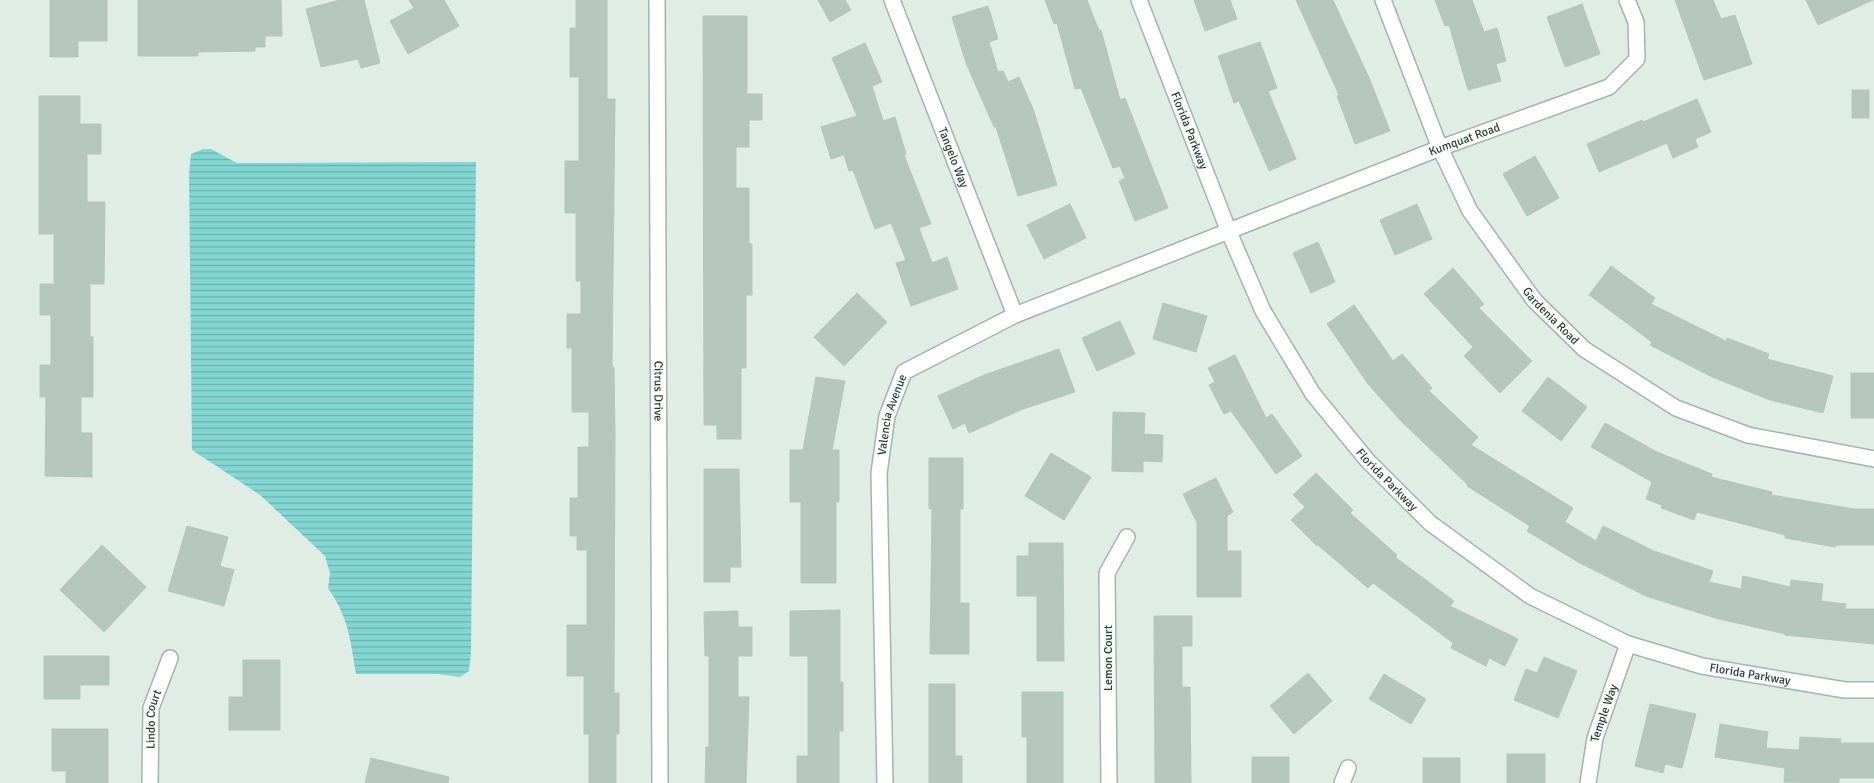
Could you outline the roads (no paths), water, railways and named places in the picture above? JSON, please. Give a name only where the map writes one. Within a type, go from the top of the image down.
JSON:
[{"type":"street","name":"Citrus Drive","points":[[657,0],[660,783]]},
{"type":"street","name":"Tangelo Way","points":[[892,0],[1015,314]]},
{"type":"street","name":"Florida Parkway","points":[[1139,0],[1229,232],[1263,311],[1313,394],[1367,460],[1430,523],[1530,596],[1628,644],[1702,666],[1845,690],[1874,690]]},
{"type":"street","name":"Gardenia Road","points":[[1383,0],[1440,148],[1470,211],[1534,300],[1584,349],[1676,408],[1748,435],[1874,459]]},
{"type":"street","name":"Kumquat Road","points":[[1229,232],[1440,148],[1609,87],[1638,59],[1636,22],[1627,0]]},
{"type":"street","name":"Valencia Avenue","points":[[885,783],[880,473],[887,416],[904,372],[1015,314],[1229,232]]},
{"type":"street","name":"Lemon Court","points":[[1109,783],[1108,572],[1127,537]]},
{"type":"street","name":"Temple Way","points":[[1588,783],[1595,738],[1628,644]]},
{"type":"street","name":"Lindo Court","points":[[150,783],[151,708],[170,658]]},
{"type":"street","points":[[1342,783],[1348,768]]},
{"type":"water","points":[[203,149],[211,149],[237,163],[476,162],[471,652],[469,671],[460,677],[438,674],[356,674],[345,619],[328,588],[330,573],[325,556],[260,495],[192,450],[189,174],[191,154]]}]
